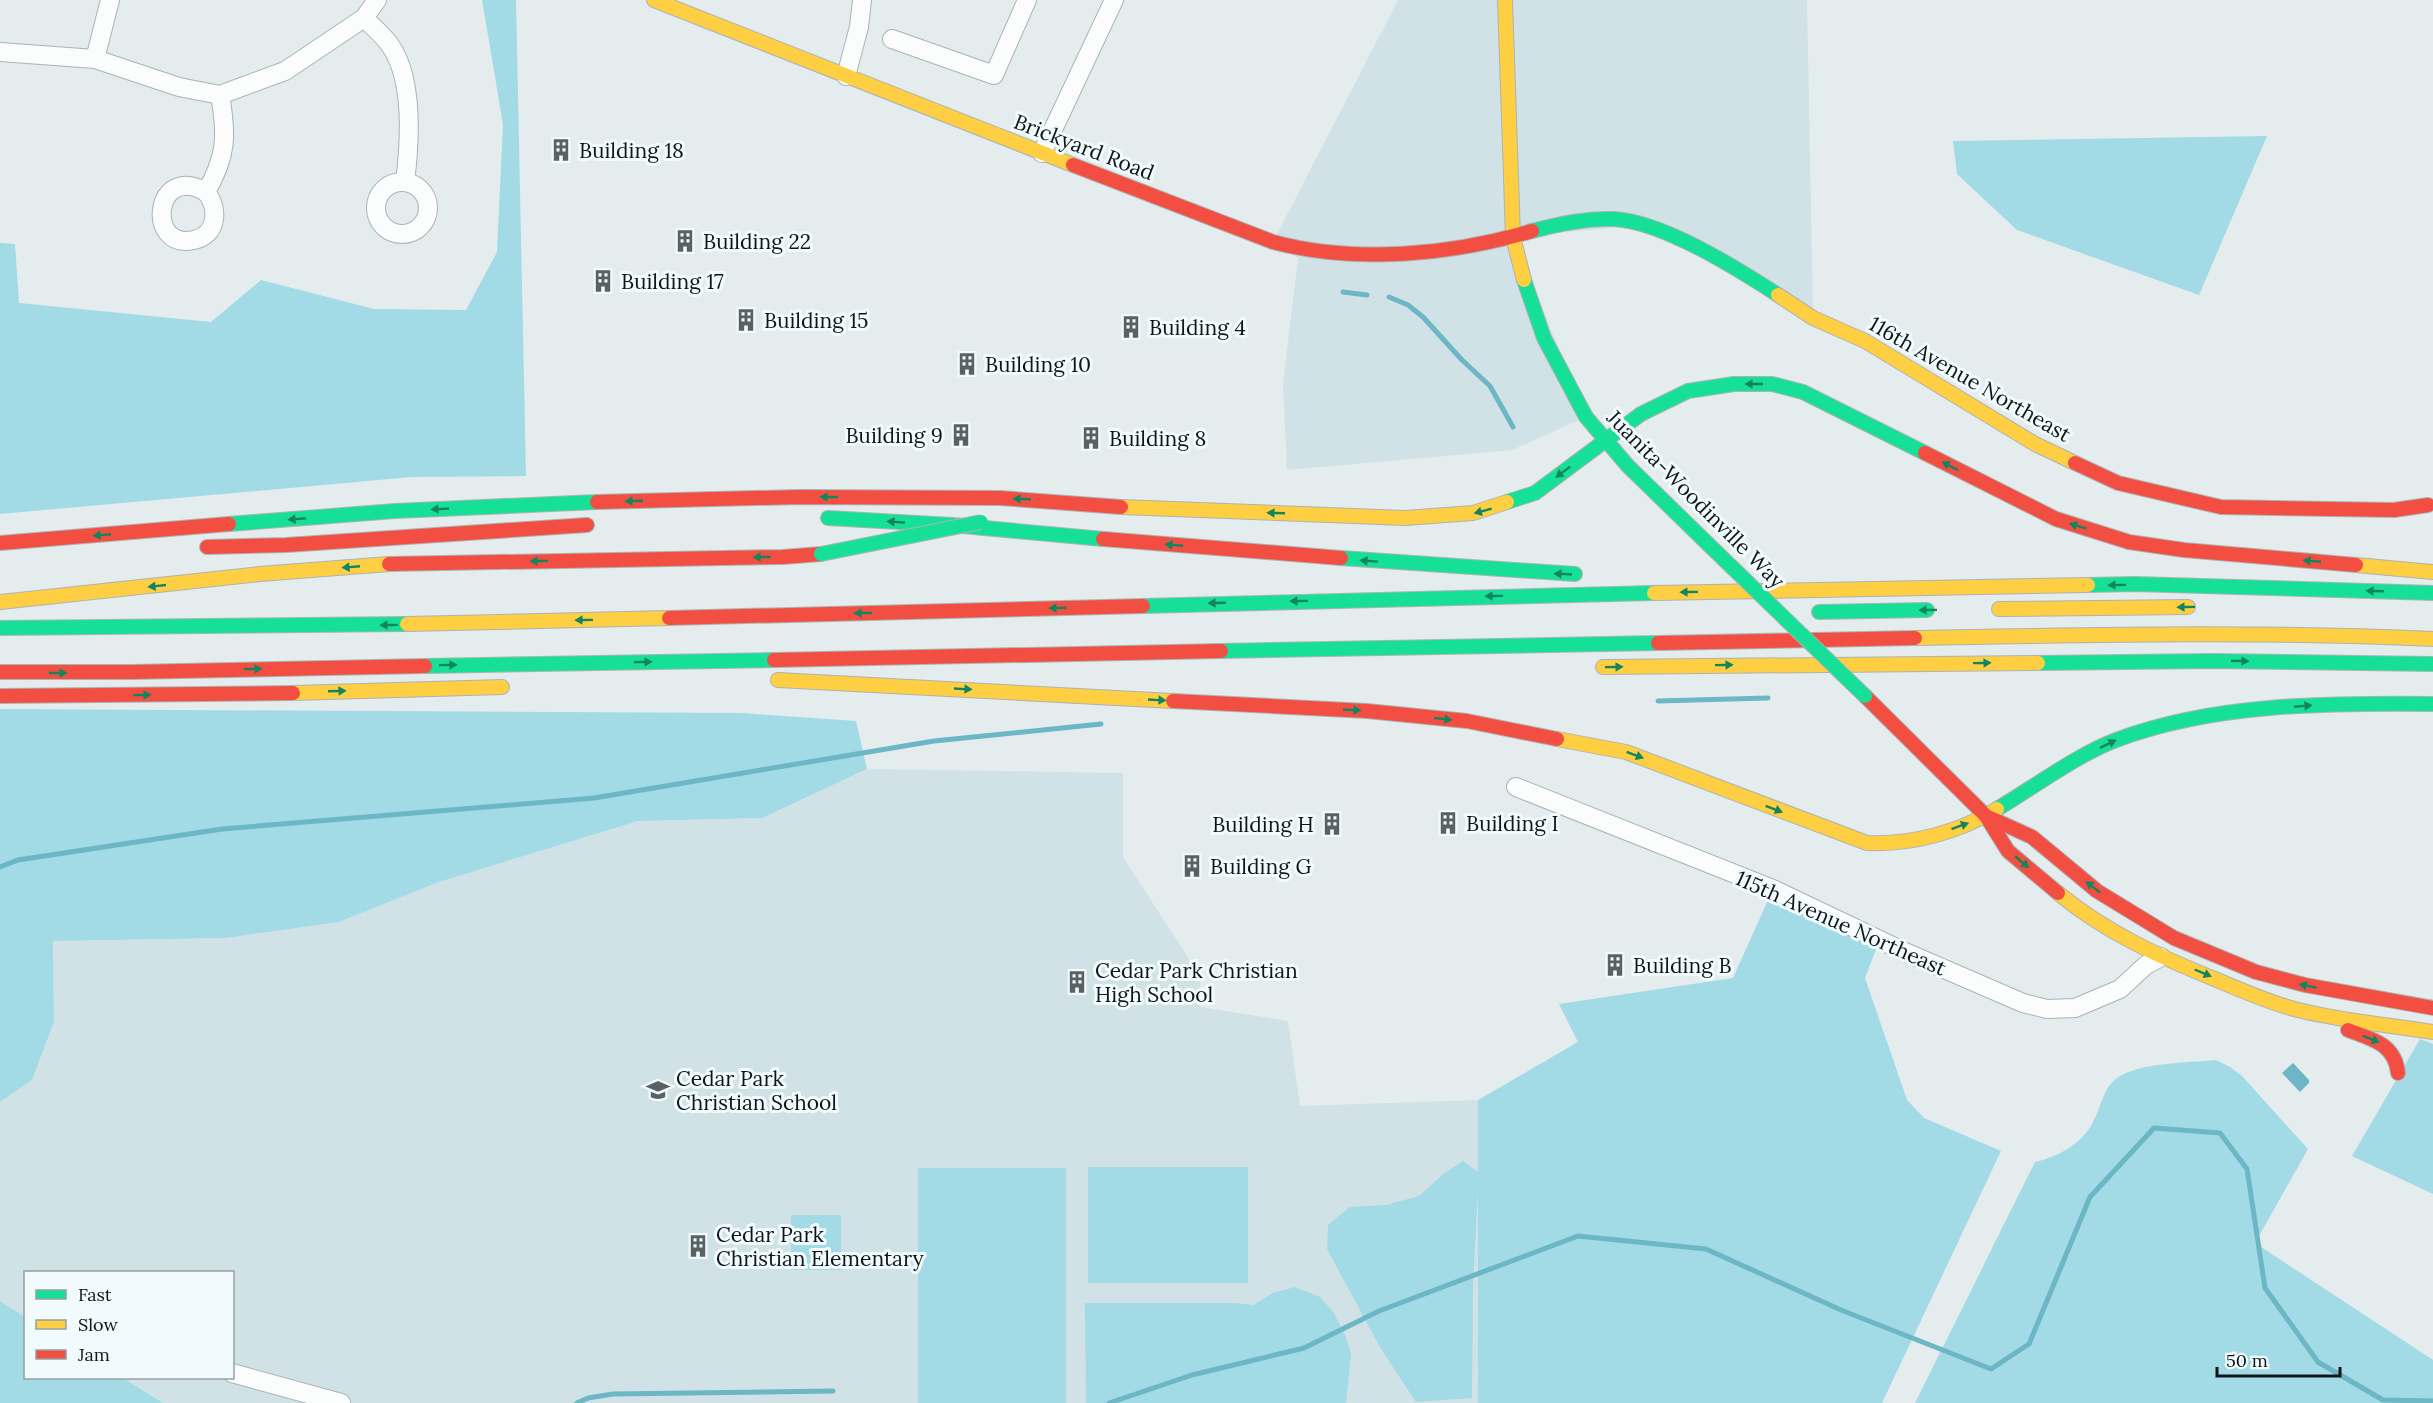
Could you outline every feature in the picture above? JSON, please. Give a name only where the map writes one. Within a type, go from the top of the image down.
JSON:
[{"type":"main road","name":"Brickyard Road","points":[[654,0],[1273,242],[1303,250],[1353,254],[1421,253],[1513,237]]},
{"type":"main road","name":"Juanita-Woodinville Way","points":[[1505,0],[1513,237],[1526,288],[1544,338],[1586,417],[1605,441],[1707,544],[1986,816]]},
{"type":"main road","name":"116th Avenue Northeast","points":[[1513,237],[1561,223],[1614,219],[1643,225],[1673,236],[1761,285],[1813,318],[1865,341],[2035,444],[2118,483],[2221,507],[2394,510],[2431,504]]},
{"type":"main road","points":[[0,544],[395,512],[799,497],[1034,499],[1122,507],[1405,518],[1473,513],[1534,493],[1641,414],[1688,392],[1734,384],[1772,384],[1803,392],[2056,519],[2129,542],[2184,550],[2433,572]]},
{"type":"main road","points":[[1033,514],[1122,507]]},
{"type":"main road","points":[[0,602],[260,574],[410,562],[783,557],[821,554],[1013,516]]},
{"type":"main road","points":[[818,519],[952,525],[1245,552],[1588,575]]},
{"type":"main road","points":[[194,547],[286,545],[598,525]]},
{"type":"main road","points":[[0,544],[114,548]]},
{"type":"main road","points":[[1671,579],[1873,588]]},
{"type":"main road","points":[[0,628],[306,627],[1873,588],[2135,584],[2433,593]]},
{"type":"main road","points":[[1985,609],[2206,607]]},
{"type":"main road","points":[[1760,613],[1938,610]]},
{"type":"main road","points":[[0,672],[369,668],[2094,635],[2348,635],[2433,639]]},
{"type":"main road","points":[[1594,667],[2213,661],[2433,664]]},
{"type":"main road","points":[[970,677],[772,680],[1367,711],[1467,721],[1626,752],[1844,836],[1867,843],[1890,844],[1928,838],[1986,816],[2114,741],[2162,725],[2224,714],[2340,703],[2433,704]]},
{"type":"main road","points":[[0,696],[280,693],[518,687]]},
{"type":"main road","points":[[1986,816],[2008,851],[2075,907],[2161,957],[2243,991],[2377,1041],[2393,1051],[2398,1063],[2398,1073]]},
{"type":"main road","points":[[1986,816],[2032,837],[2097,891],[2174,938],[2256,972],[2305,985],[2433,1008]]},
{"type":"main road","points":[[2298,1010],[2343,1006],[2433,1019]]},
{"type":"main road","points":[[2298,1010],[2433,1032]]},
{"type":"street","points":[[95,59],[110,0]]},
{"type":"street","points":[[0,52],[95,59],[179,87],[220,95],[285,71],[364,18],[377,0]]},
{"type":"street","points":[[846,76],[859,27],[862,0]]},
{"type":"street","points":[[892,39],[994,75],[1028,0]]},
{"type":"street","points":[[1042,153],[1114,0]]},
{"type":"street","points":[[364,18],[391,46],[402,74],[410,112],[405,182]]},
{"type":"street","points":[[206,192],[214,178],[224,148],[225,124],[220,95]]},
{"type":"street","name":"115th Avenue Northeast","points":[[1516,787],[1773,889],[1915,957],[2023,1003],[2047,1009],[2075,1008],[2120,989],[2146,965],[2161,957]]},
{"type":"street","points":[[234,1374],[340,1403]]},
{"type":"shaded area","points":[[482,0],[516,0],[526,476],[412,477],[0,514],[0,243],[15,244],[19,303],[211,322],[261,280],[374,309],[466,310],[497,252],[503,124]]},
{"type":"shaded area","points":[[1398,0],[1807,0],[1813,315],[1643,225],[1514,237],[1586,417],[1512,450],[1287,470],[1283,384],[1298,258],[1273,242]]},
{"type":"shaded area","points":[[2267,136],[2199,295],[2017,230],[1957,174],[1953,141]]},
{"type":"shaded area","points":[[0,709],[742,713],[856,721],[867,769],[762,818],[638,821],[439,882],[339,922],[225,938],[53,941],[54,1022],[32,1080],[0,1102]]},
{"type":"shaded area","name":"Cedar Park Christian School","points":[[867,769],[1123,773],[1123,857],[1200,976],[1201,1007],[1288,1021],[1300,1106],[1478,1100],[1478,1403],[163,1403],[125,1379],[234,1379],[234,1271],[24,1271],[24,1316],[0,1301],[0,1102],[32,1080],[54,1022],[53,941],[225,938],[339,922],[439,882],[638,821],[762,818]]},
{"type":"shaded area","points":[[1773,889],[1880,939],[1865,978],[1907,1100],[1924,1118],[2001,1151],[1882,1403],[1478,1403],[1478,1190],[1473,1284],[1472,1398],[1416,1402],[1381,1349],[1327,1249],[1328,1225],[1350,1207],[1386,1205],[1419,1196],[1443,1174],[1463,1161],[1478,1172],[1478,1100],[1578,1042],[1559,1004],[1733,978]]},
{"type":"shaded area","points":[[2420,1039],[2433,1044],[2433,1194],[2352,1156]]},
{"type":"shaded area","points":[[2216,1060],[2242,1076],[2308,1149],[2255,1243],[2433,1360],[2433,1403],[1915,1403],[2035,1162],[2061,1153],[2083,1137],[2093,1122],[2108,1087],[2117,1078],[2151,1066]]},
{"type":"shaded area","points":[[2293,1063],[2309,1080],[2300,1092],[2282,1073]]},
{"type":"shaded area","points":[[1088,1167],[1248,1167],[1248,1283],[1088,1283]]},
{"type":"shaded area","points":[[918,1168],[1066,1168],[1066,1403],[918,1403]]},
{"type":"shaded area","points":[[791,1215],[841,1215],[841,1270],[791,1270]]},
{"type":"shaded area","points":[[1295,1287],[1320,1297],[1334,1313],[1346,1337],[1351,1354],[1346,1403],[1086,1403],[1085,1303],[1253,1305],[1273,1293]]},
{"type":"shaded area","points":[[0,1301],[24,1316],[24,1379],[125,1379],[163,1403],[0,1403]]},
{"type":"waterway","points":[[1343,292],[1367,295]]},
{"type":"waterway","points":[[1389,297],[1408,305],[1423,317],[1462,360],[1490,386],[1513,427]]},
{"type":"waterway","points":[[1658,701],[1768,698]]},
{"type":"waterway","points":[[0,867],[18,860],[222,829],[594,798],[934,741],[1101,724]]},
{"type":"waterway","points":[[1109,1403],[1192,1375],[1304,1348],[1379,1311],[1578,1236],[1706,1249],[1841,1310],[1991,1369],[2029,1344],[2090,1197],[2154,1128],[2220,1133],[2247,1169],[2265,1288],[2318,1362],[2383,1400],[2433,1401]]},
{"type":"waterway","points":[[577,1403],[588,1398],[613,1394],[833,1391]]},
{"type":"traffic: fast","points":[[1532,231],[1593,219],[1633,222],[1654,228],[1699,248],[1778,295]]},
{"type":"traffic: fast","points":[[1524,280],[1544,338],[1586,417],[1628,466],[1708,544]]},
{"type":"traffic: fast","points":[[1507,502],[1535,493],[1641,414],[1688,391],[1734,384],[1772,384],[1803,392],[1925,453]]},
{"type":"traffic: fast","points":[[229,524],[395,511],[597,502]]},
{"type":"traffic: fast","points":[[828,518],[952,525],[1103,539]]},
{"type":"traffic: fast","points":[[821,554],[981,522]]},
{"type":"traffic: fast","points":[[1708,544],[1865,696]]},
{"type":"traffic: fast","points":[[1341,558],[1575,574]]},
{"type":"traffic: fast","points":[[2088,585],[2135,584],[2433,593]]},
{"type":"traffic: fast","points":[[1143,606],[1654,593]]},
{"type":"traffic: fast","points":[[1819,612],[1927,610]]},
{"type":"traffic: fast","points":[[0,628],[407,624]]},
{"type":"traffic: fast","points":[[1221,651],[1658,643]]},
{"type":"traffic: fast","points":[[425,666],[774,660]]},
{"type":"traffic: fast","points":[[2038,663],[2213,661],[2433,664]]},
{"type":"traffic: fast","points":[[1997,809],[2101,746],[2153,728],[2232,712],[2272,708],[2353,704],[2433,704]]},
{"type":"traffic: slow","points":[[654,0],[1073,165]]},
{"type":"traffic: slow","points":[[1505,0],[1513,237],[1524,280]]},
{"type":"traffic: slow","points":[[1778,295],[1813,318],[1865,341],[2035,444],[2075,463]]},
{"type":"traffic: slow","points":[[1121,507],[1405,518],[1473,513],[1507,502]]},
{"type":"traffic: slow","points":[[0,602],[260,574],[389,564]]},
{"type":"traffic: slow","points":[[2356,565],[2433,572]]},
{"type":"traffic: slow","points":[[1654,593],[2088,585]]},
{"type":"traffic: slow","points":[[1999,609],[2188,607]]},
{"type":"traffic: slow","points":[[407,624],[669,618]]},
{"type":"traffic: slow","points":[[1915,638],[2238,634],[2433,639]]},
{"type":"traffic: slow","points":[[1603,667],[2038,663]]},
{"type":"traffic: slow","points":[[778,680],[1173,701]]},
{"type":"traffic: slow","points":[[293,693],[502,687]]},
{"type":"traffic: slow","points":[[1557,739],[1626,752],[1867,843],[1901,842],[1935,835],[1967,824],[1997,809]]},
{"type":"traffic: slow","points":[[2058,893],[2114,932],[2175,962],[2267,1000],[2331,1017],[2433,1032]]},
{"type":"traffic: jam","points":[[1073,165],[1273,242],[1305,249],[1370,255],[1403,254],[1469,246],[1532,231]]},
{"type":"traffic: jam","points":[[1925,453],[2056,519],[2129,542],[2184,550],[2356,565]]},
{"type":"traffic: jam","points":[[2075,463],[2118,483],[2221,507],[2394,510],[2428,505]]},
{"type":"traffic: jam","points":[[597,502],[799,497],[1000,498],[1121,507]]},
{"type":"traffic: jam","points":[[0,543],[229,524]]},
{"type":"traffic: jam","points":[[207,547],[286,545],[587,525]]},
{"type":"traffic: jam","points":[[1103,539],[1341,558]]},
{"type":"traffic: jam","points":[[389,564],[783,557],[821,554]]},
{"type":"traffic: jam","points":[[669,618],[1143,606]]},
{"type":"traffic: jam","points":[[1658,643],[1915,638]]},
{"type":"traffic: jam","points":[[774,660],[1221,651]]},
{"type":"traffic: jam","points":[[0,672],[131,672],[425,666]]},
{"type":"traffic: jam","points":[[0,696],[293,693]]},
{"type":"traffic: jam","points":[[1865,696],[1986,816],[2008,851],[2058,893]]},
{"type":"traffic: jam","points":[[1173,701],[1367,711],[1467,721],[1557,739]]},
{"type":"traffic: jam","points":[[1986,816],[2032,837],[2097,891],[2174,938],[2256,972],[2305,985],[2433,1008]]},
{"type":"traffic: jam","points":[[2348,1030],[2374,1040],[2387,1049],[2396,1063],[2398,1073]]},
{"type":"place","name":"Building 18","points":[[561,150]]},
{"type":"place","name":"Building 22","points":[[685,241]]},
{"type":"place","name":"Building 17","points":[[603,281]]},
{"type":"place","name":"Building 15","points":[[746,320]]},
{"type":"place","name":"Building 4","points":[[1131,327]]},
{"type":"place","name":"Building 10","points":[[967,364]]},
{"type":"place","name":"Building 9","points":[[961,435]]},
{"type":"place","name":"Building 8","points":[[1091,438]]},
{"type":"place","name":"Building I","points":[[1448,823]]},
{"type":"place","name":"Building H","points":[[1332,824]]},
{"type":"place","name":"Building G","points":[[1192,866]]},
{"type":"place","name":"Building B","points":[[1615,965]]},
{"type":"place","name":"Cedar Park Christian High School","points":[[1077,982]]},
{"type":"place","name":"Cedar Park Christian School","points":[[658,1090]]},
{"type":"place","name":"Cedar Park Christian Elementary","points":[[698,1246]]}]
